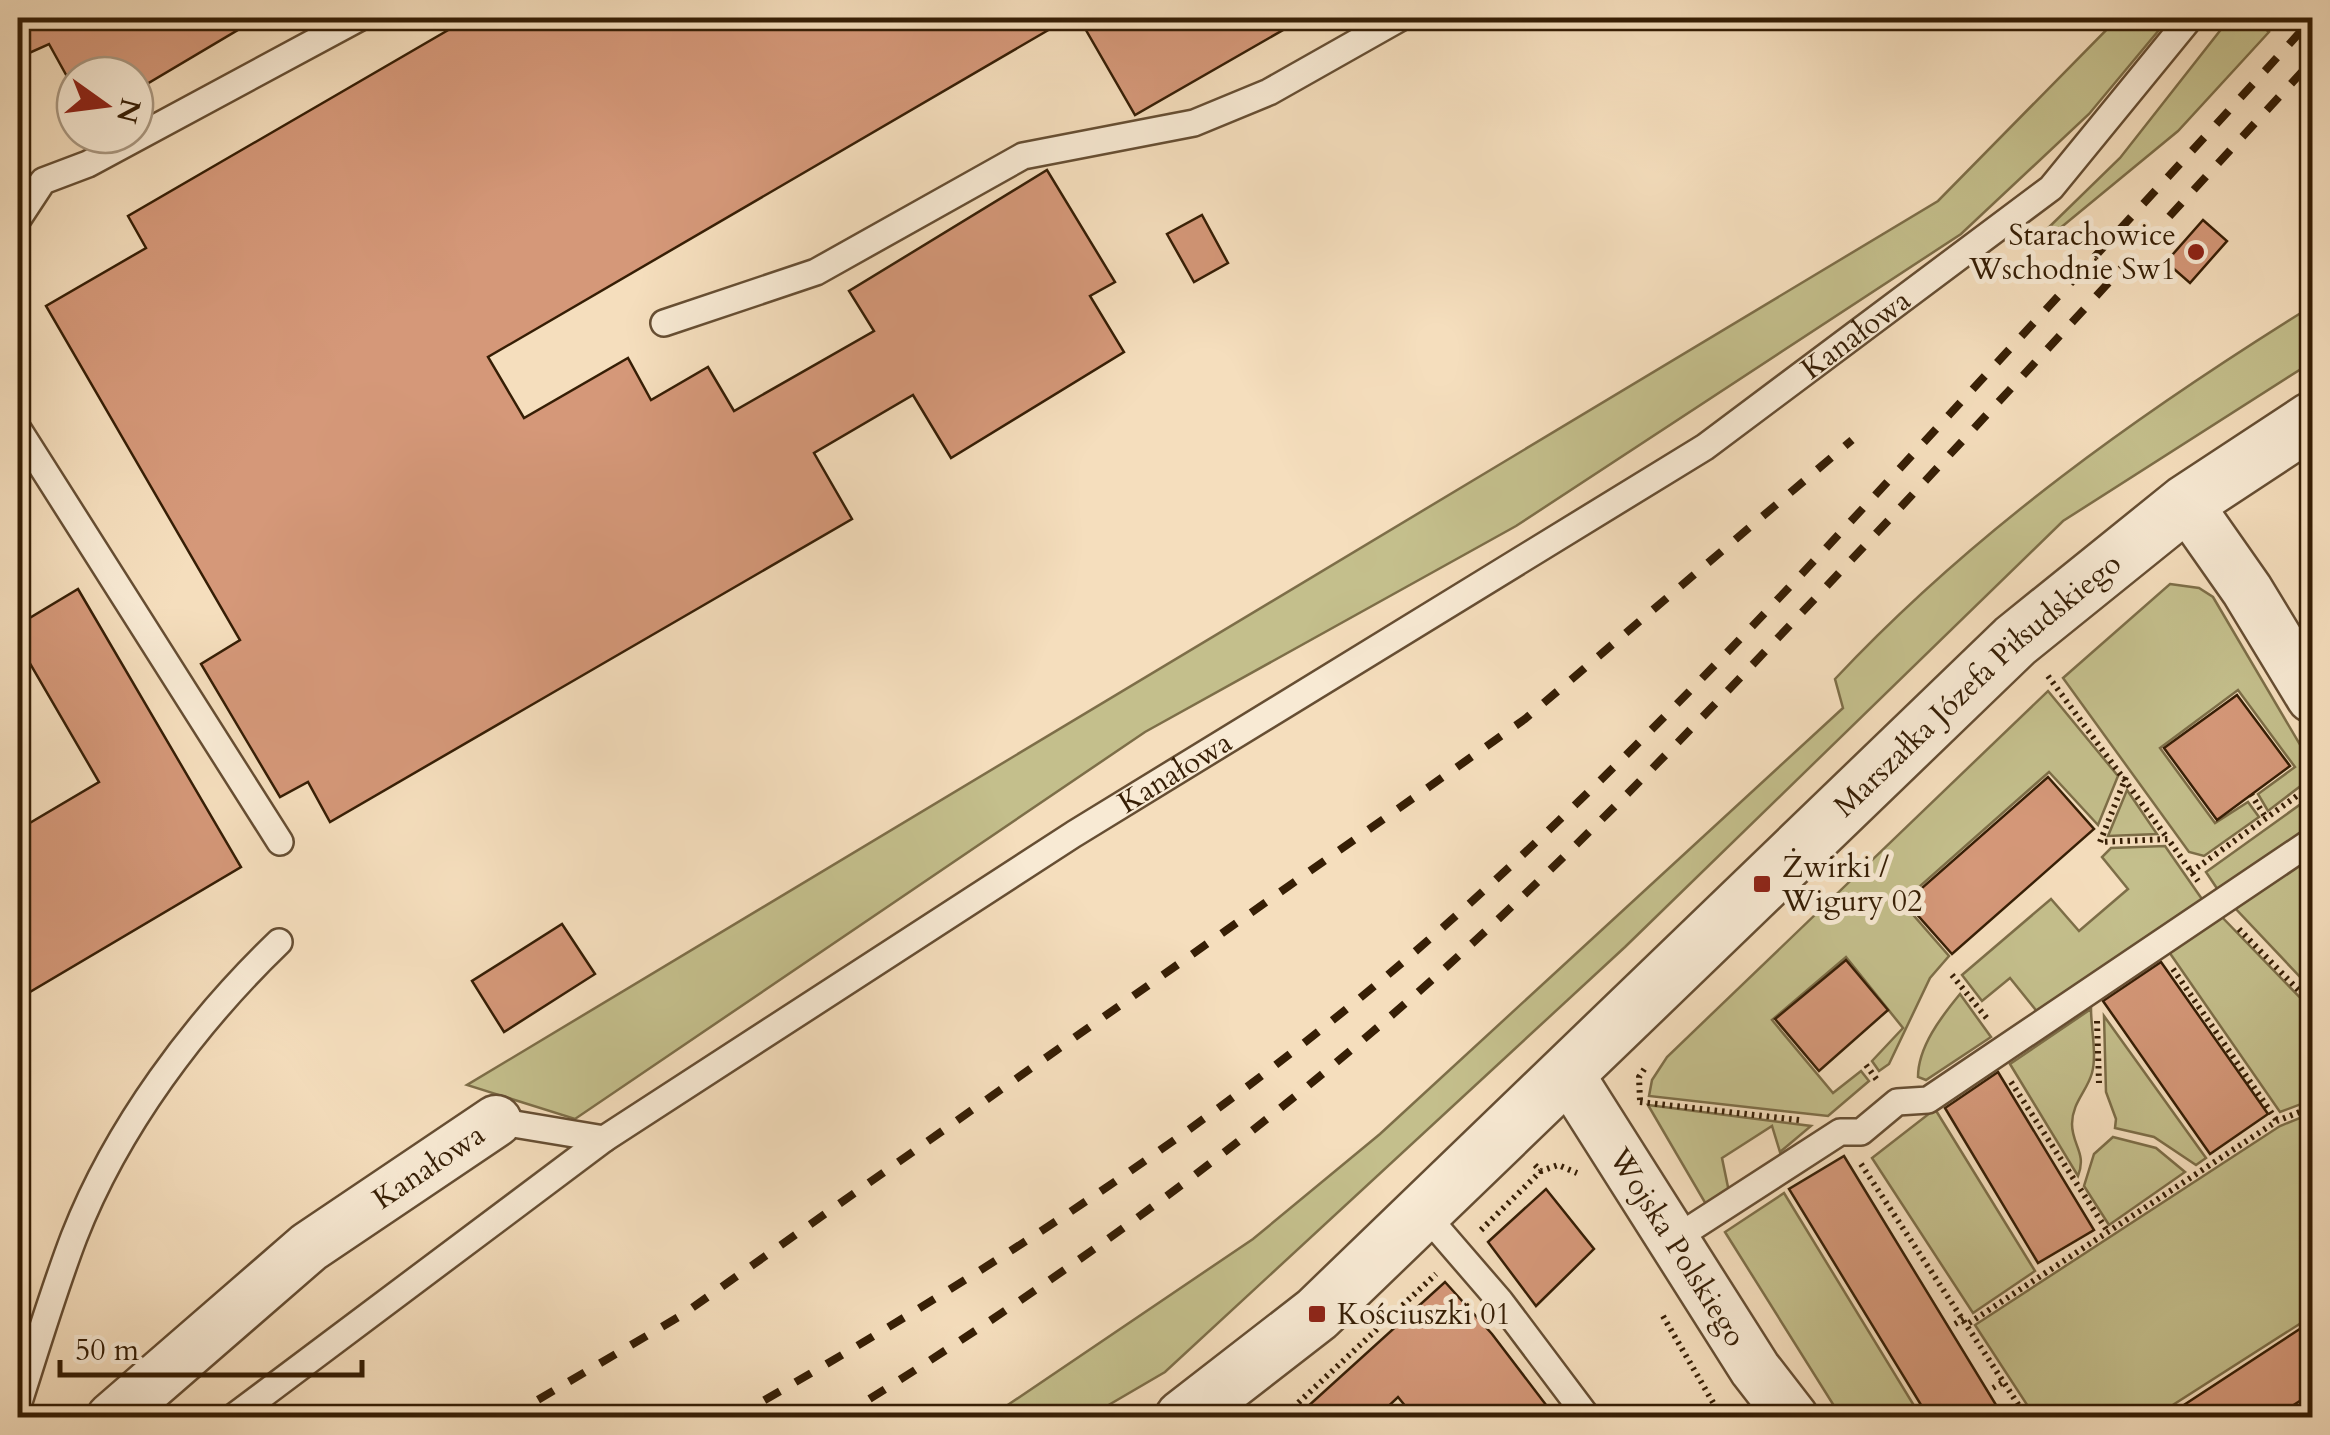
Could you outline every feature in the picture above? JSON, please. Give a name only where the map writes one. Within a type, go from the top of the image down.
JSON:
[{"type":"street","name":"Marszałka Józefa Piłsudskiego","points":[[1184,1418],[1276,1348],[1441,1233],[1524,1153],[1568,1074],[2015,641],[2186,503],[2312,420]]},
{"type":"street","points":[[2186,503],[2247,590],[2312,697]]},
{"type":"street","name":"Wojska Polskiego","points":[[1568,1074],[1755,1368],[1793,1418]]},
{"type":"street","name":"Kanałowa","points":[[112,1418],[310,1246],[496,1121]]},
{"type":"lane","points":[[18,219],[43,181],[106,155],[359,18]]},
{"type":"lane","points":[[664,323],[816,272],[1023,156],[1194,123],[1269,92],[1400,18]]},
{"type":"lane","name":"Kanałowa","points":[[496,1121],[604,1138],[1074,834],[1705,446],[2051,188],[2190,18]]},
{"type":"lane","points":[[18,428],[280,842]]},
{"type":"lane","points":[[1673,1240],[1840,1132],[1861,1132],[1897,1102],[1928,1100],[2312,840]]},
{"type":"lane","points":[[18,1405],[74,1235],[113,1157],[189,1041],[279,942]]},
{"type":"lane","points":[[232,1418],[604,1138]]},
{"type":"lane","points":[[1441,1233],[1588,1418]]},
{"type":"path","points":[[2034,689],[2062,663]]},
{"type":"path","points":[[2048,676],[2126,777],[2215,904],[2312,1004]]},
{"type":"path","points":[[2126,777],[2100,842],[2168,840]]},
{"type":"path","points":[[2191,872],[2312,786]]},
{"type":"path","points":[[2251,794],[2266,818]]},
{"type":"path","points":[[2156,944],[2277,1121]]},
{"type":"path","points":[[1952,975],[2108,1232]]},
{"type":"path","points":[[2096,985],[2100,1083]]},
{"type":"path","points":[[1644,1117],[1639,1076],[1647,1064]]},
{"type":"path","points":[[1640,1100],[1830,1124],[1840,1132],[2028,1418]]},
{"type":"path","points":[[1955,1324],[2108,1232],[2277,1121],[2312,1107]]},
{"type":"path","points":[[1282,1418],[1441,1233],[1524,1153],[1575,1171],[1589,1187],[1627,1164]]},
{"type":"path","points":[[1912,1258],[1921,1252]]},
{"type":"path","points":[[1656,1302],[1722,1418]]},
{"type":"path","points":[[1994,1388],[2005,1381]]},
{"type":"shaded area","points":[[2118,18],[2169,18],[2089,114],[1961,234],[1516,526],[1145,732],[575,1119],[467,1085],[1938,201]]},
{"type":"shaded area","points":[[2230,18],[2263,18],[2259,24],[2269,32],[2178,131],[2053,234],[2046,230],[2120,158]]},
{"type":"shaded area","points":[[2312,306],[2312,362],[2063,521],[1625,947],[1165,1372],[1088,1417],[990,1417],[1253,1239],[1380,1134],[1843,708],[1835,679],[1944,573],[2122,432]]},
{"type":"shaded area","points":[[2170,584],[2199,588],[2213,597],[2312,765],[2311,778],[2268,811],[2258,794],[2295,767],[2238,690],[2160,748],[2215,823],[2248,802],[2259,817],[2204,856],[2189,852],[2063,678]]},
{"type":"shaded area","points":[[2048,691],[2118,776],[2098,825],[2049,772],[1902,902],[1949,956],[1930,978],[1889,1064],[1879,1071],[1872,1061],[1903,1028],[1846,957],[1772,1020],[1833,1093],[1861,1071],[1869,1081],[1828,1116],[1649,1096],[1652,1080],[1667,1057]]},
{"type":"shaded area","points":[[2127,790],[2157,834],[2108,836]]},
{"type":"shaded area","points":[[2312,796],[2312,828],[2218,890],[2206,872]]},
{"type":"shaded area","points":[[2165,846],[2204,902],[2039,1014],[2010,978],[1982,1001],[1962,975],[2051,899],[2079,931],[2128,889],[2102,857],[2111,848]]},
{"type":"shaded area","points":[[2312,855],[2312,970],[2302,979],[2234,907]]},
{"type":"shaded area","points":[[2219,914],[2312,1010],[2312,1100],[2280,1112],[2167,949]]},
{"type":"shaded area","points":[[1960,994],[1991,1037],[1926,1080],[1918,1077],[1926,1044]]},
{"type":"shaded area","points":[[2091,1009],[2093,1066],[2072,1124],[2081,1161],[2078,1176],[2010,1064]]},
{"type":"shaded area","points":[[2104,1016],[2206,1158],[2196,1165],[2154,1137],[2115,1128],[2116,1119],[2106,1092]]},
{"type":"shaded area","points":[[1648,1105],[1811,1126],[1780,1152],[1772,1126],[1722,1158],[1729,1192],[1707,1206]]},
{"type":"shaded area","points":[[1935,1109],[2035,1271],[1973,1313],[1872,1158]]},
{"type":"shaded area","points":[[2312,1113],[2312,1316],[2154,1417],[2035,1417],[1975,1325],[2280,1126]]},
{"type":"shaded area","points":[[2113,1137],[2156,1148],[2185,1172],[2109,1225],[2084,1186],[2094,1154]]},
{"type":"shaded area","points":[[1784,1193],[1921,1417],[1841,1417],[1725,1232]]},
{"type":"building","points":[[18,18],[258,18],[155,79],[155,55],[55,55],[49,44],[18,58]]},
{"type":"building","points":[[469,18],[1069,18],[488,357],[524,418],[628,358],[651,400],[708,367],[734,411],[874,331],[849,291],[1047,170],[1115,282],[1090,296],[1124,352],[951,458],[913,395],[814,453],[852,519],[330,822],[308,782],[280,797],[201,664],[240,640],[46,306],[146,248],[128,216]]},
{"type":"building","points":[[1079,18],[1304,18],[1135,115]]},
{"type":"building","points":[[1202,215],[1228,263],[1194,282],[1167,234]]},
{"type":"building","name":"Starachowice Wschodnie Sw1","points":[[2203,220],[2227,241],[2190,283],[2166,262]]},
{"type":"building","points":[[78,589],[241,867],[18,999],[18,830],[99,782],[18,643],[18,625]]},
{"type":"building","points":[[2237,695],[2290,766],[2217,820],[2164,748]]},
{"type":"building","points":[[2048,777],[2094,829],[1952,954],[1906,902]]},
{"type":"building","points":[[562,924],[595,974],[504,1032],[472,981]]},
{"type":"building","points":[[1846,960],[1888,1010],[1819,1071],[1775,1019]]},
{"type":"building","points":[[2161,962],[2268,1114],[2210,1154],[2103,1001]]},
{"type":"building","points":[[1998,1072],[2094,1230],[2038,1263],[1945,1108]]},
{"type":"building","points":[[1844,1156],[2004,1418],[1929,1418],[1789,1189]]},
{"type":"building","points":[[1546,1189],[1594,1249],[1536,1306],[1488,1242]]},
{"type":"building","points":[[1445,1282],[1492,1334],[1556,1418],[1415,1418],[1398,1397],[1376,1418],[1295,1418]]},
{"type":"building","points":[[2312,1321],[2312,1393],[2274,1418],[2164,1418]]},
{"type":"railway","points":[[733,1418],[921,1307],[1105,1189],[1281,1061],[1450,921],[1577,803],[1760,618],[2312,19]]},
{"type":"railway","points":[[839,1418],[1045,1283],[1178,1187],[1308,1086],[1493,924],[1611,810],[1783,633],[2312,61]]},
{"type":"railway","points":[[2308,329],[2312,326]]},
{"type":"railway","points":[[507,1418],[682,1315],[1525,719],[1852,440]]},
{"type":"place","name":"Starachowice Wschodnie Sw1","points":[[2196,252]]},
{"type":"place","name":"Żwirki / Wigury 02","points":[[1762,884]]},
{"type":"place","name":"Kościuszki 01","points":[[1317,1314]]}]
